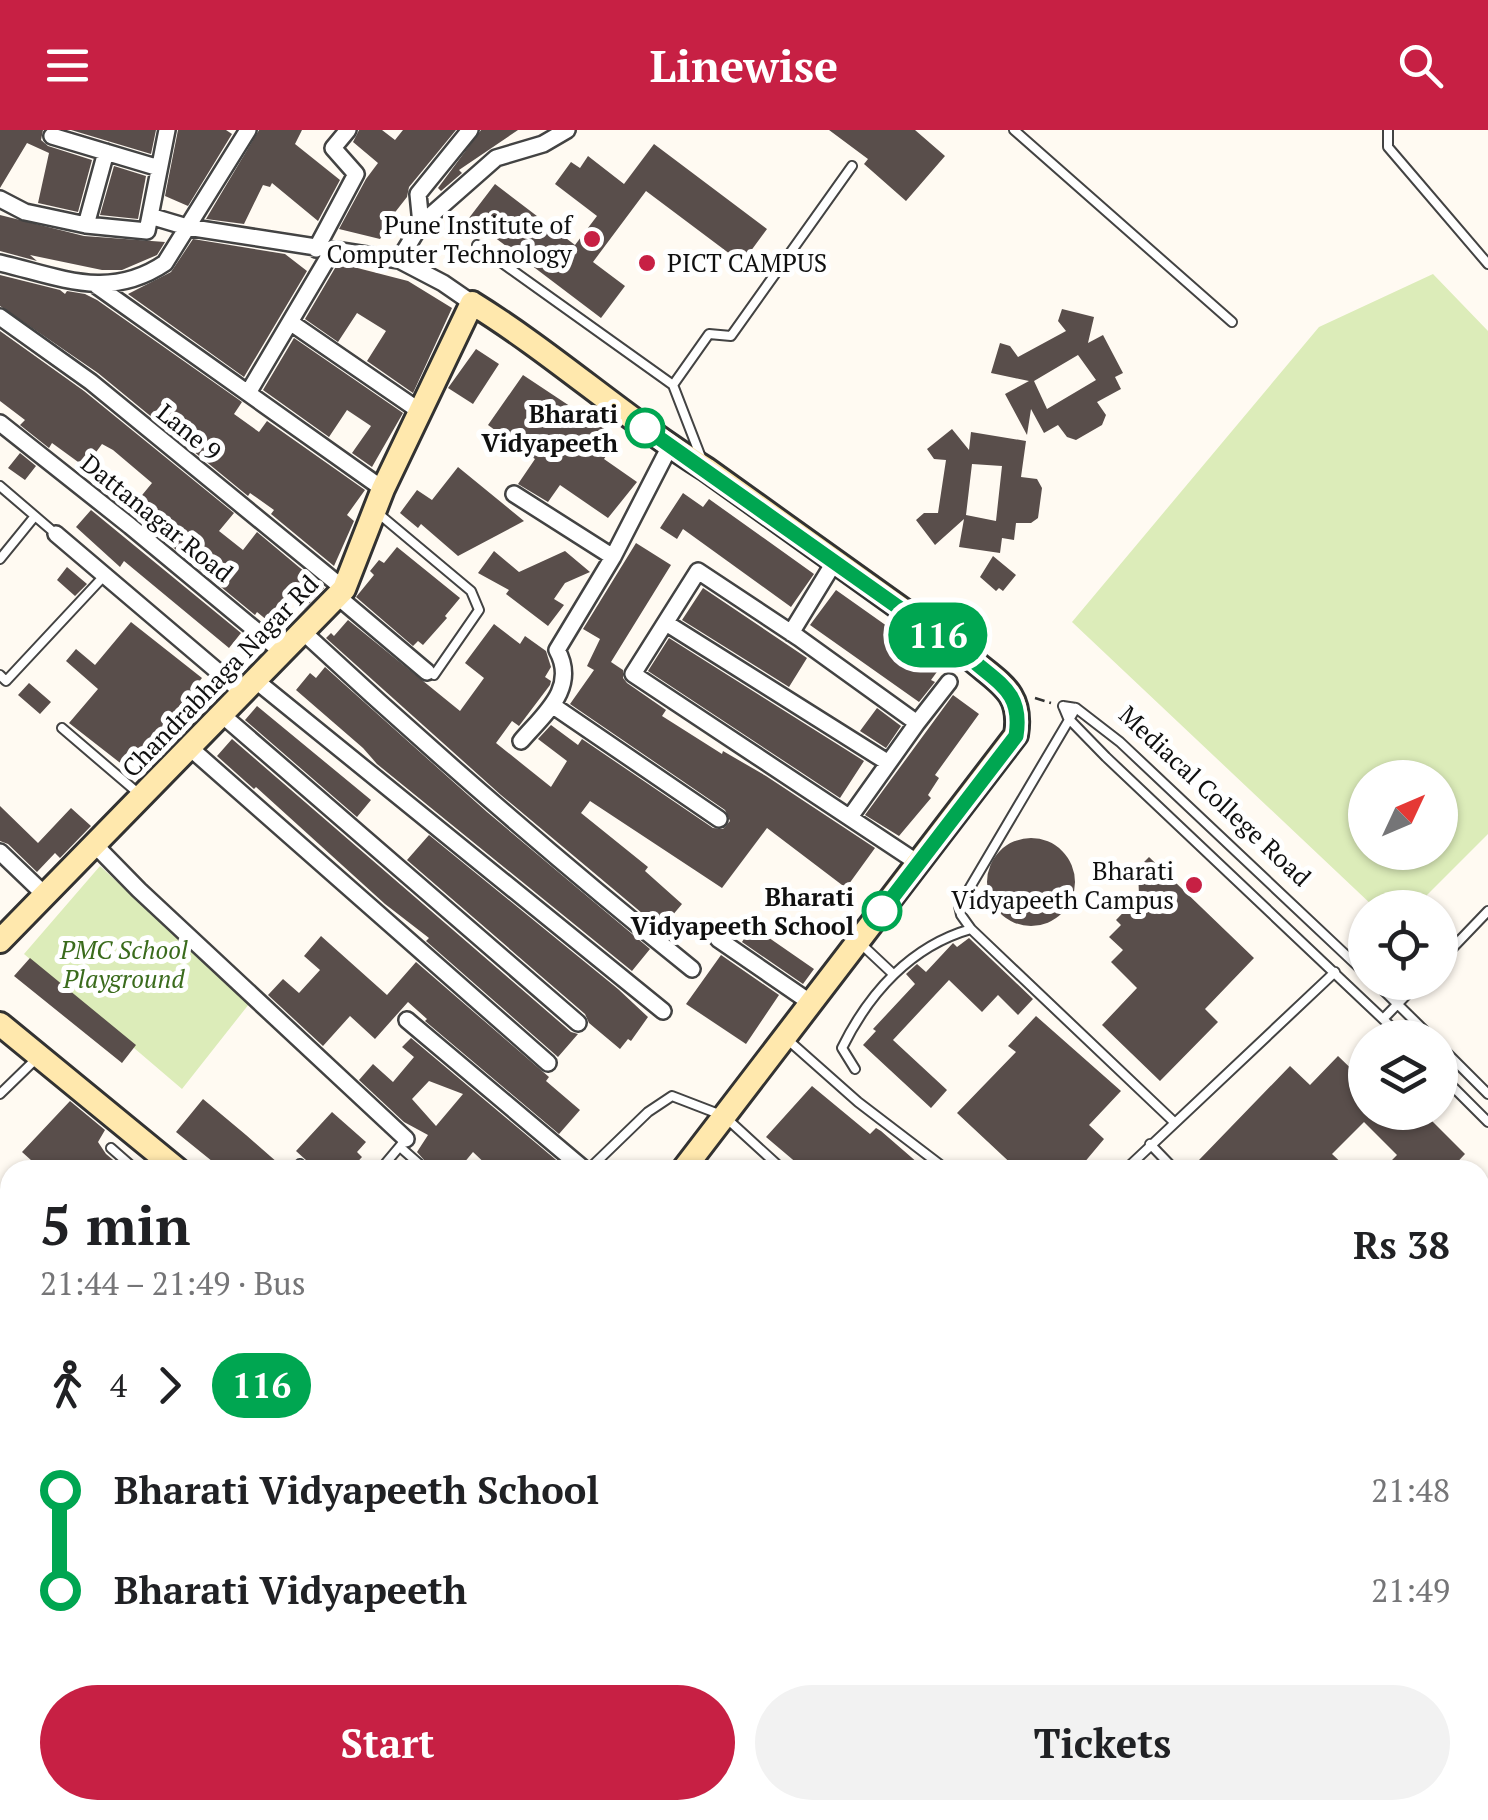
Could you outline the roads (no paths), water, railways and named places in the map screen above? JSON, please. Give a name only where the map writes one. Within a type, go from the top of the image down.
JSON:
[{"type":"street","points":[[0,199],[25,212],[86,225],[147,230],[167,130]]},
{"type":"street","points":[[0,264],[97,286],[132,280],[165,264],[248,130]]},
{"type":"street","points":[[248,394],[290,322],[356,174],[333,148],[348,130]]},
{"type":"street","points":[[421,224],[418,194],[470,130]]},
{"type":"street","points":[[399,260],[421,224],[496,158],[543,144],[566,130]]},
{"type":"street","points":[[52,136],[158,168]]},
{"type":"street","points":[[86,225],[106,152]]},
{"type":"street","points":[[150,216],[187,226],[399,260],[443,283],[970,658],[1009,692],[1020,713],[1016,736],[691,1160]]},
{"type":"street","points":[[97,286],[384,489]]},
{"type":"street","name":"Chandrabhaga Nagar Rd","points":[[0,941],[340,593],[384,489],[472,303]]},
{"type":"street","name":"Lane 9","points":[[0,317],[90,382],[431,673]]},
{"type":"street","points":[[290,322],[420,412]]},
{"type":"street","name":"Dattanagar Road","points":[[0,424],[282,652]]},
{"type":"street","points":[[521,741],[565,684],[562,660],[556,650],[613,556],[670,446]]},
{"type":"street","points":[[514,494],[613,556]]},
{"type":"street","points":[[56,534],[104,576],[663,1011]]},
{"type":"street","points":[[795,635],[840,565]]},
{"type":"street","points":[[917,723],[698,571],[633,674],[918,863]]},
{"type":"street","points":[[666,622],[888,762]]},
{"type":"street","points":[[302,631],[445,762],[692,969]]},
{"type":"street","points":[[850,817],[950,682]]},
{"type":"street","points":[[552,704],[718,819]]},
{"type":"street","points":[[221,714],[578,1023]]},
{"type":"street","points":[[189,746],[548,1063]]},
{"type":"street","points":[[94,844],[403,1143]]},
{"type":"street","points":[[0,852],[45,894]]},
{"type":"street","points":[[718,938],[811,1002]]},
{"type":"street","points":[[407,1020],[575,1160]]},
{"type":"street","points":[[0,1024],[166,1160]]},
{"type":"lane","points":[[1014,130],[1232,322]]},
{"type":"lane","points":[[1388,130],[1388,147],[1488,264]]},
{"type":"lane","points":[[673,385],[709,334],[731,336],[852,166]]},
{"type":"lane","points":[[477,245],[673,385],[706,468]]},
{"type":"lane","points":[[0,486],[56,534]]},
{"type":"lane","points":[[376,512],[471,592],[479,610],[431,673]]},
{"type":"lane","points":[[0,559],[35,516]]},
{"type":"lane","points":[[0,676],[6,680],[104,576]]},
{"type":"lane","name":"Mediacal College Road","points":[[1068,718],[1063,706],[1076,708],[1120,742],[1348,957]]},
{"type":"lane","points":[[1076,708],[959,906],[961,915],[1173,1121]]},
{"type":"lane","points":[[1068,718],[1384,1018],[1402,1000]]},
{"type":"lane","points":[[62,728],[142,796]]},
{"type":"lane","points":[[1458,942],[1488,912]]},
{"type":"lane","points":[[856,1068],[842,1048],[892,973],[928,946],[972,929]]},
{"type":"lane","points":[[858,941],[892,973]]},
{"type":"lane","points":[[1134,1160],[1334,972]]},
{"type":"lane","points":[[1394,1000],[1414,1020]]},
{"type":"lane","points":[[785,1037],[858,1102],[934,1160]]},
{"type":"lane","points":[[0,1094],[39,1056]]},
{"type":"lane","points":[[1458,1064],[1488,1094]]},
{"type":"lane","points":[[1458,1092],[1488,1122]]},
{"type":"lane","points":[[598,1160],[662,1100],[672,1096],[724,1116],[772,1160]]},
{"type":"lane","points":[[389,1160],[403,1143],[417,1160]]},
{"type":"lane","points":[[1150,1144],[1165,1160]]},
{"type":"lane","points":[[111,1148],[125,1160]]},
{"type":"lane","points":[[1178,1820],[1197,1820]]},
{"type":"place","name":"Pune Institute of Computer Technology","points":[[592,239]]},
{"type":"place","name":"PICT CAMPUS","points":[[647,263]]},
{"type":"place","name":"Bharati Vidyapeeth","points":[[645,428]]},
{"type":"place","name":"Bharati Vidyapeeth Campus","points":[[1194,885]]},
{"type":"place","name":"Bharati Vidyapeeth School","points":[[882,911]]},
{"type":"park label","name":"PMC School Playground","points":[[124,964]]}]
